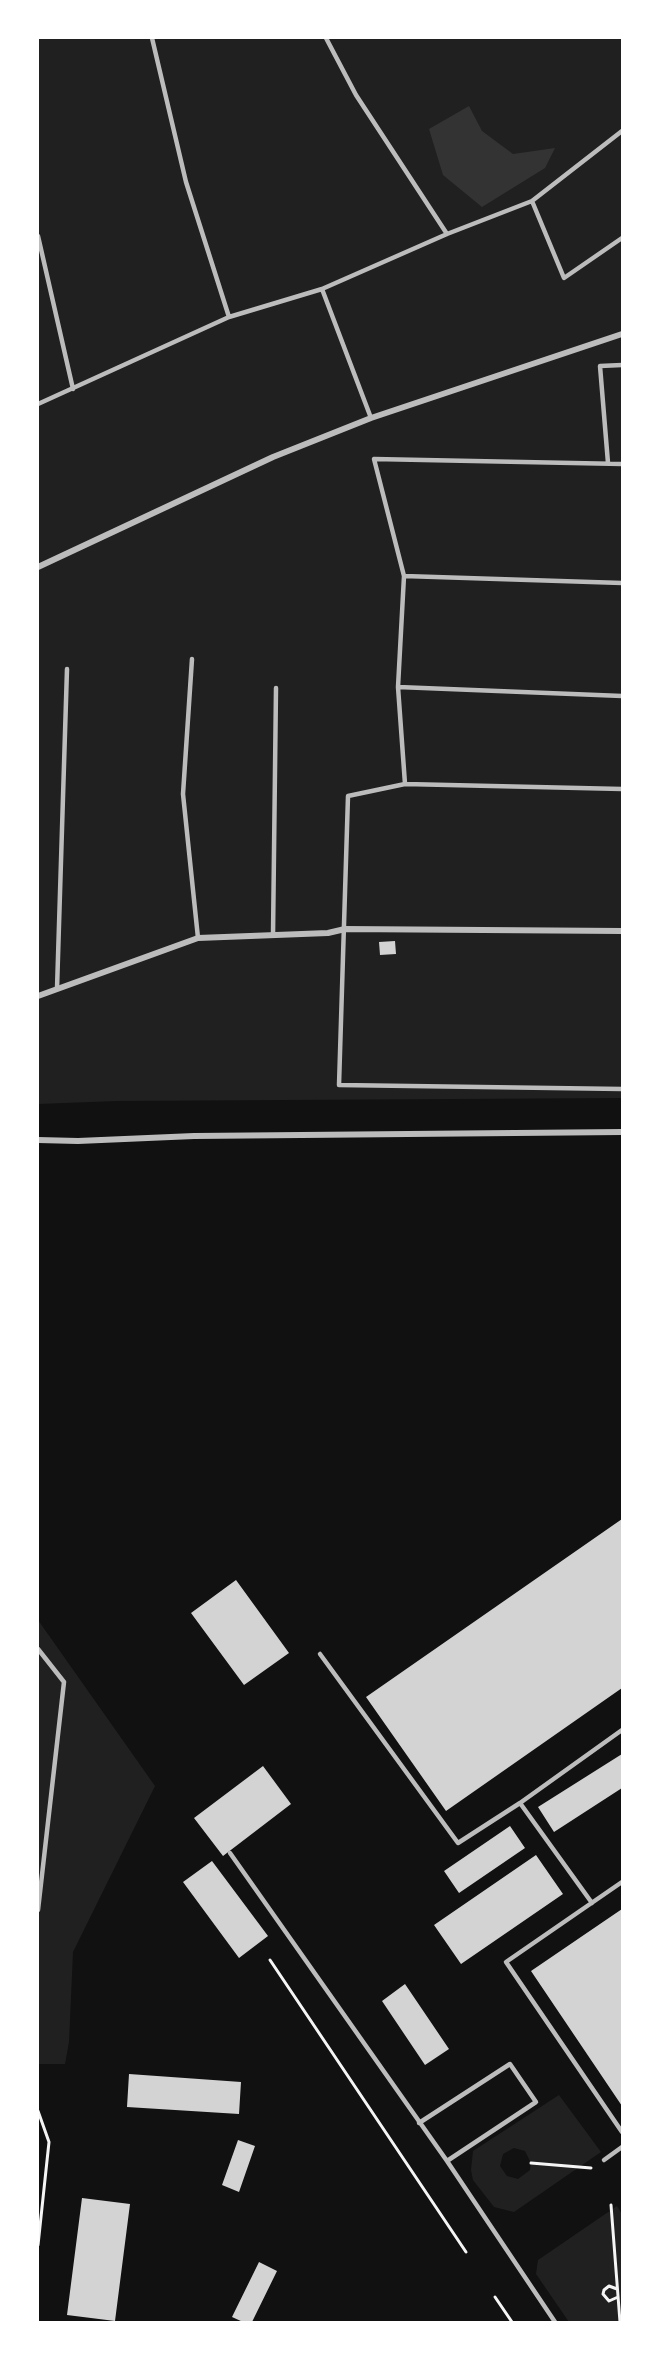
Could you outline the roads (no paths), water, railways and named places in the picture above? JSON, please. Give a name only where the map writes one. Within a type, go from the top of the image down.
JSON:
[{"type":"street","points":[[38,567],[273,457],[371,418],[622,334]]},
{"type":"street","points":[[38,996],[198,938],[328,933],[345,928],[622,931]]},
{"type":"street","points":[[38,1140],[78,1141],[194,1136],[622,1132]]},
{"type":"lane","points":[[153,38],[186,182],[229,317]]},
{"type":"lane","points":[[326,38],[356,95],[447,234]]},
{"type":"lane","points":[[38,404],[229,317],[321,289],[447,234],[532,201],[622,131]]},
{"type":"lane","points":[[532,201],[564,278],[622,238]]},
{"type":"lane","points":[[38,236],[73,389]]},
{"type":"lane","points":[[321,289],[371,418]]},
{"type":"lane","points":[[608,463],[600,366],[622,365]]},
{"type":"lane","points":[[405,784],[398,687],[404,576],[374,459],[622,464]]},
{"type":"lane","points":[[404,576],[622,583]]},
{"type":"lane","points":[[192,659],[183,794],[198,938]]},
{"type":"lane","points":[[57,989],[67,669]]},
{"type":"lane","points":[[398,687],[622,696]]},
{"type":"lane","points":[[273,935],[276,688]]},
{"type":"lane","points":[[622,789],[405,784],[348,796],[339,1085],[622,1089]]},
{"type":"lane","points":[[38,1649],[64,1682],[38,1910]]},
{"type":"lane","points":[[320,1654],[458,1843],[520,1803],[622,1730]]},
{"type":"lane","points":[[520,1803],[592,1903]]},
{"type":"lane","points":[[230,1853],[447,2161],[555,2322]]},
{"type":"lane","points":[[622,1882],[506,1962],[622,2132]]},
{"type":"lane","points":[[419,2123],[510,2064],[536,2102],[447,2161]]},
{"type":"lane","points":[[604,2160],[622,2147]]}]
